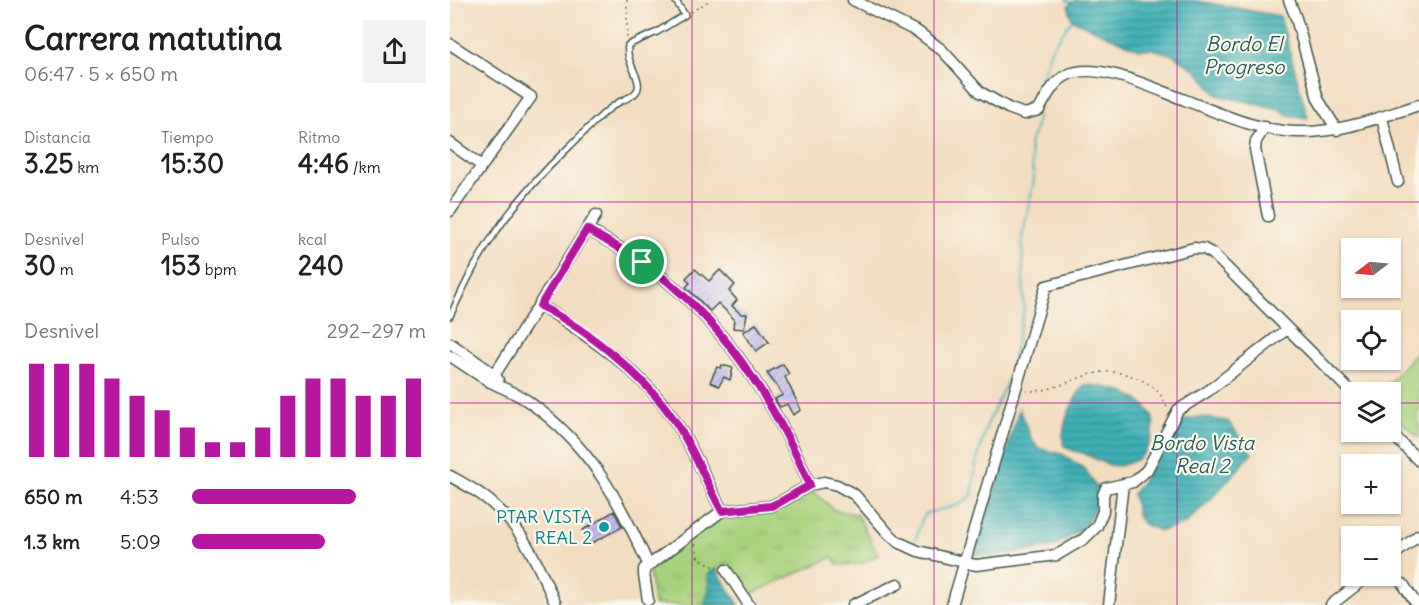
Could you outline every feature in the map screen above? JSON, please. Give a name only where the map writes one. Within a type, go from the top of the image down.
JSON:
[{"type":"street","points":[[853,0],[918,32],[942,50],[980,92],[1024,114],[1039,110],[1053,85],[1069,74],[1092,71],[1123,76],[1265,127],[1298,132],[1337,130],[1419,105]]},
{"type":"street","points":[[1289,0],[1318,99],[1337,130]]},
{"type":"street","points":[[450,44],[531,97],[450,211]]},
{"type":"street","points":[[1382,118],[1398,182]]},
{"type":"street","points":[[1265,127],[1256,141],[1255,149],[1268,216]]},
{"type":"street","points":[[450,143],[482,166]]},
{"type":"street","points":[[492,378],[596,215]]},
{"type":"street","points":[[587,229],[642,262],[689,301],[725,339],[768,399],[810,485]]},
{"type":"street","points":[[952,605],[1046,286],[1194,248],[1204,249],[1213,255],[1341,382]]},
{"type":"street","points":[[540,306],[554,313],[635,373],[680,429],[722,511]]},
{"type":"street","points":[[648,600],[644,569],[722,511],[771,506],[810,485],[824,482],[837,485],[855,495],[898,542],[918,551],[976,565],[1057,555],[1084,539],[1097,526],[1103,511],[1102,495],[1106,488],[1133,482],[1147,470],[1171,420],[1184,404],[1208,391],[1287,328]]},
{"type":"street","points":[[450,344],[504,387],[548,416],[593,461],[615,496],[649,566]]},
{"type":"street","points":[[450,356],[492,378]]},
{"type":"street","points":[[1400,442],[1419,461]]},
{"type":"street","points":[[450,476],[496,506],[514,525],[536,560],[556,605]]},
{"type":"street","points":[[1109,605],[1123,484]]},
{"type":"street","points":[[1401,549],[1419,535]]},
{"type":"street","points":[[726,570],[749,605]]},
{"type":"street","points":[[853,605],[867,602],[898,584]]},
{"type":"street","points":[[1403,584],[1417,605]]},
{"type":"street","points":[[1331,605],[1355,586]]},
{"type":"lane","points":[[450,316],[477,262],[521,198],[556,159],[597,120],[615,104],[635,94],[638,81],[626,53],[628,45],[657,32],[685,15],[675,0]]},
{"type":"path","points":[[627,0],[628,45]]},
{"type":"path","points":[[685,15],[710,0]]},
{"type":"path","points":[[1023,391],[1053,386],[1087,374],[1104,371],[1123,372],[1157,389],[1166,403],[1171,420]]},
{"type":"path","points":[[690,536],[695,543],[698,557],[712,567],[726,570]]},
{"type":"green space","points":[[1419,349],[1419,438],[1401,422],[1401,382],[1390,382]]},
{"type":"green space","points":[[810,488],[834,510],[857,514],[878,555],[861,564],[837,565],[833,557],[746,596],[724,564],[716,570],[739,605],[654,605],[649,570],[720,510],[782,508]]},
{"type":"water","name":"Bordo El Progreso","points":[[1075,0],[1192,0],[1280,16],[1308,118],[1287,115],[1280,109],[1217,95],[1196,70],[1173,55],[1152,49],[1138,49],[1072,20],[1068,6]]},
{"type":"water","points":[[1084,385],[1129,394],[1150,412],[1153,417],[1152,436],[1139,458],[1120,466],[1114,466],[1063,445],[1068,413]]},
{"type":"water","points":[[1019,409],[1032,440],[1038,448],[1062,454],[1085,469],[1098,490],[1099,499],[1084,528],[1053,547],[995,556],[975,555]]},
{"type":"water","name":"Bordo Vista Real 2","points":[[1199,417],[1228,421],[1252,454],[1185,524],[1161,531],[1145,525],[1138,518],[1133,494],[1167,446],[1174,430],[1183,420]]},
{"type":"water","points":[[716,569],[739,605],[704,605],[709,590],[708,573]]},
{"type":"building","points":[[695,269],[709,281],[720,270],[735,285],[729,291],[737,300],[732,306],[741,314],[747,314],[744,329],[733,328],[734,319],[718,303],[710,311],[686,287],[690,283],[686,278]]},
{"type":"building","points":[[756,324],[769,342],[756,351],[743,332]]},
{"type":"building","points":[[783,364],[789,374],[785,377],[801,410],[793,415],[787,404],[780,407],[775,399],[783,395],[767,373]]},
{"type":"building","points":[[722,365],[733,368],[730,380],[724,377],[719,386],[710,382],[717,367],[721,368]]},
{"type":"building","name":"PTAR VISTA REAL 2","points":[[614,511],[622,527],[590,544],[583,530]]},
{"type":"waterway","points":[[1066,0],[1071,2]]},
{"type":"waterway","points":[[1038,106],[1034,98],[1052,47],[1072,20]]},
{"type":"waterway","points":[[915,541],[922,519],[927,513],[959,505],[972,495],[976,464],[987,425],[1012,371],[1024,309],[1022,239],[1034,180],[1029,143],[1034,134],[1038,114]]},
{"type":"place","name":"PTAR VISTA REAL 2","points":[[604,527]]},
{"type":"route","points":[[587,229],[642,262],[689,301],[725,339],[750,372],[784,429],[810,485],[771,506],[722,511],[680,429],[635,373],[554,313],[540,306],[587,229]]}]
